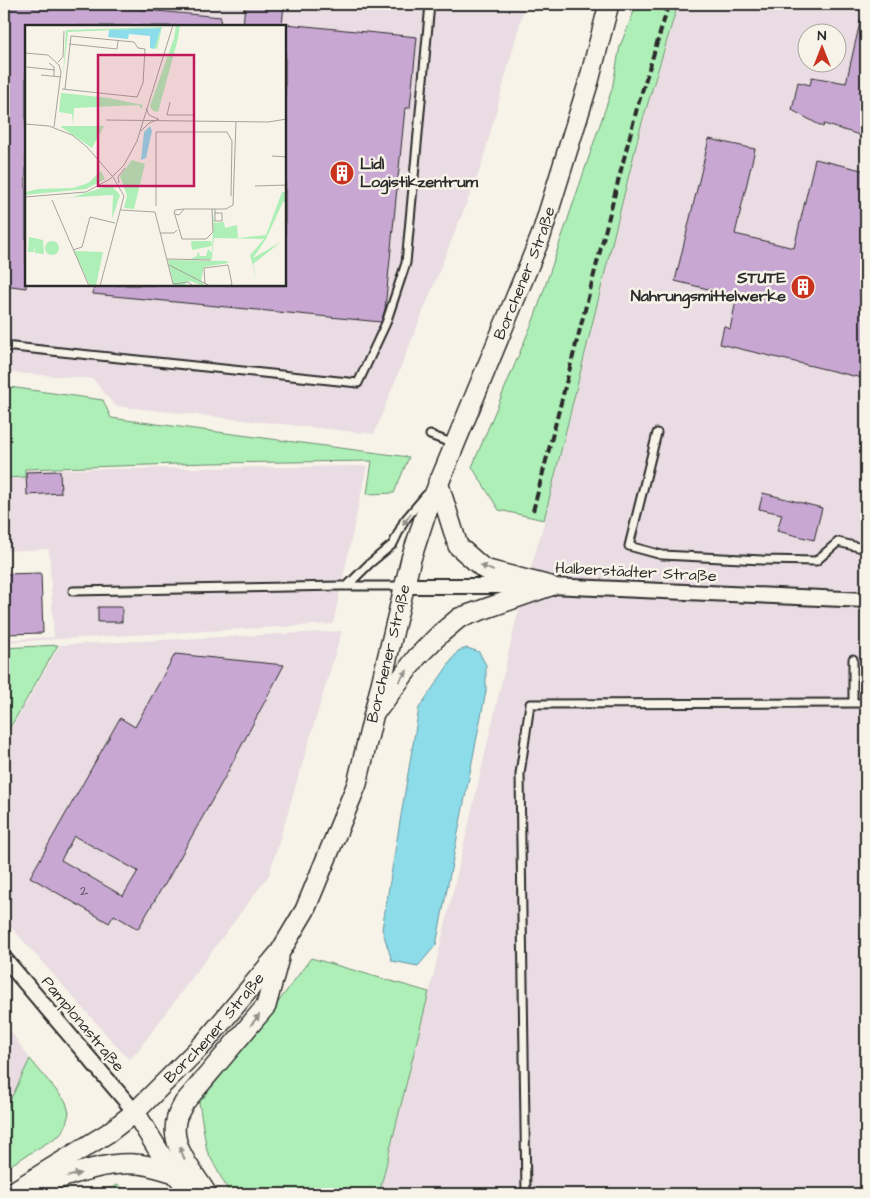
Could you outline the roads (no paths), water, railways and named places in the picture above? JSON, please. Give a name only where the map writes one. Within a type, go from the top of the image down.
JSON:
[{"type":"main road","name":"Borchener Straße","points":[[10,1194],[108,1134],[135,1112],[205,1042],[280,952],[305,910],[357,784],[421,527],[438,482],[542,236],[589,81],[609,4]]},
{"type":"main road","points":[[438,482],[458,546],[484,569],[550,586]]},
{"type":"main road","points":[[374,715],[417,657],[459,618],[550,586]]},
{"type":"main road","points":[[208,1194],[182,1157],[176,1134],[177,1118],[184,1102],[266,1006],[280,952]]},
{"type":"main road","points":[[135,1112],[165,1161],[192,1194]]},
{"type":"main road","points":[[10,1194],[94,1169],[118,1164],[136,1164],[176,1173]]},
{"type":"street","name":"Halberstädter Straße","points":[[405,586],[550,586],[866,600]]},
{"type":"street","name":"Pamplonastraße","points":[[4,958],[135,1112]]},
{"type":"lane","points":[[4,346],[358,383],[386,323],[406,263],[430,4]]},
{"type":"lane","points":[[657,433],[629,546],[662,555],[816,561],[838,542],[866,549]]},
{"type":"lane","points":[[430,435],[454,444]]},
{"type":"lane","points":[[347,586],[393,544],[404,520],[438,482]]},
{"type":"lane","points":[[73,591],[405,586]]},
{"type":"lane","points":[[853,703],[854,659]]},
{"type":"lane","points":[[526,1194],[520,774],[530,704],[866,703]]},
{"type":"water","points":[[467,648],[479,652],[486,665],[486,691],[436,945],[418,966],[392,961],[382,929],[419,708],[458,651]]},
{"type":"railway","points":[[533,511],[637,108],[669,4]]},
{"type":"place","name":"Lidl Logistikzentrum","points":[[342,173]]},
{"type":"place","name":"STUTE Nahrungsmittelwerke","points":[[803,287]]}]
